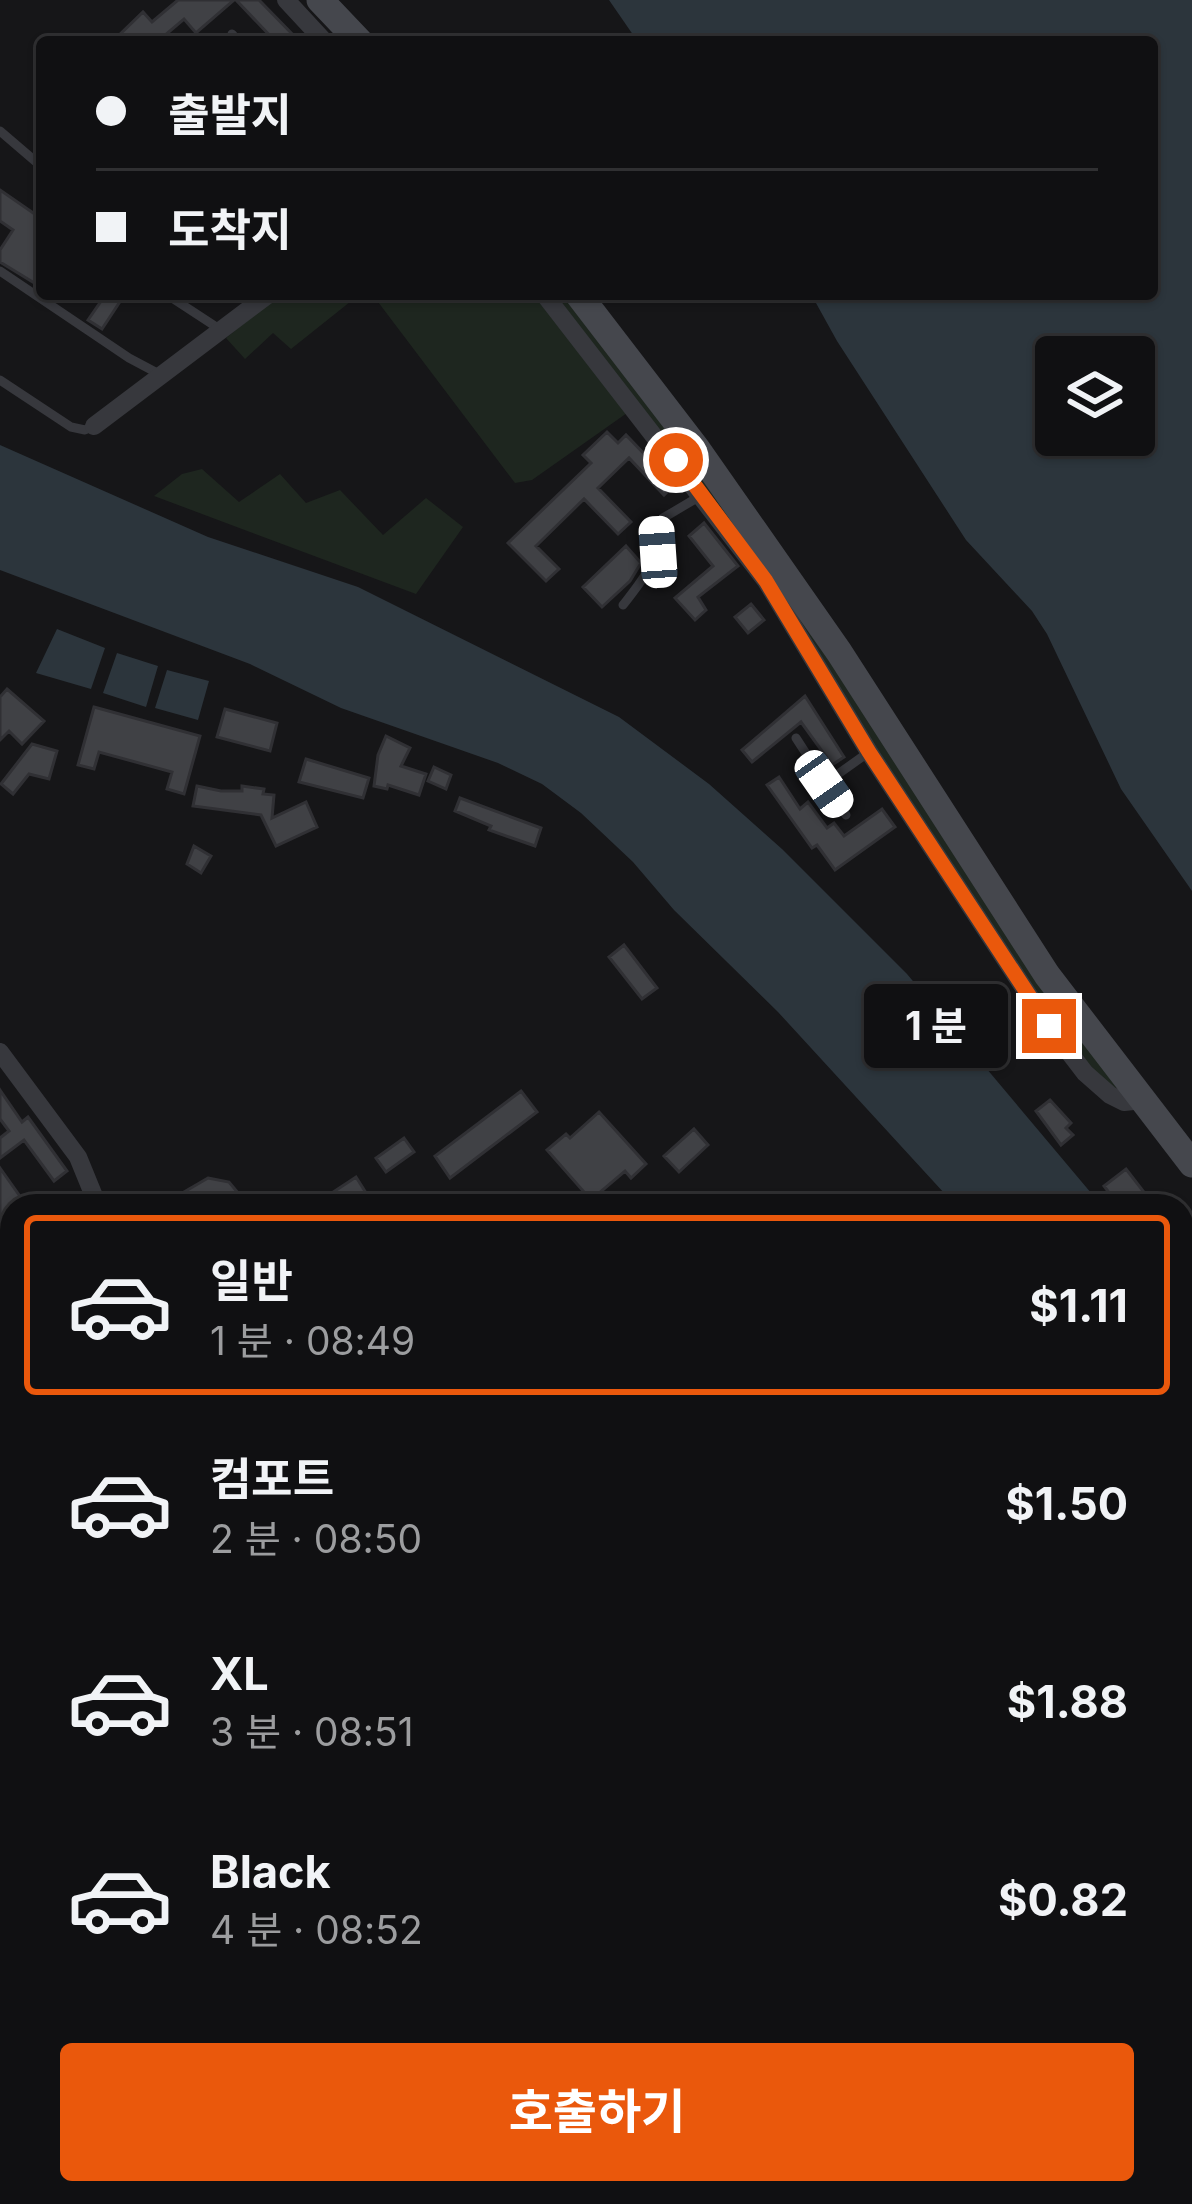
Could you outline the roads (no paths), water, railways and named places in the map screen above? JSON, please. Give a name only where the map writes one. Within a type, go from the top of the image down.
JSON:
[{"type":"street","points":[[286,0],[319,36]]},
{"type":"street","points":[[320,0],[354,36]]},
{"type":"street","points":[[94,426],[261,300]]},
{"type":"street","points":[[549,300],[766,581],[869,752],[1073,1058],[1110,1095],[1124,1102],[1143,1100]]},
{"type":"street","points":[[583,300],[697,449],[839,652],[1047,975],[1192,1164]]},
{"type":"street","points":[[0,1052],[78,1157],[93,1194]]},
{"type":"lane","points":[[0,131],[36,162]]},
{"type":"lane","points":[[0,271],[36,295]]},
{"type":"lane","points":[[43,300],[160,375]]},
{"type":"lane","points":[[175,300],[221,330]]},
{"type":"lane","points":[[0,380],[71,427],[94,426]]},
{"type":"lane","points":[[623,604],[650,571],[658,552],[656,527],[702,495]]},
{"type":"lane","points":[[796,739],[846,815]]},
{"type":"lane","points":[[824,784],[869,752]]}]
